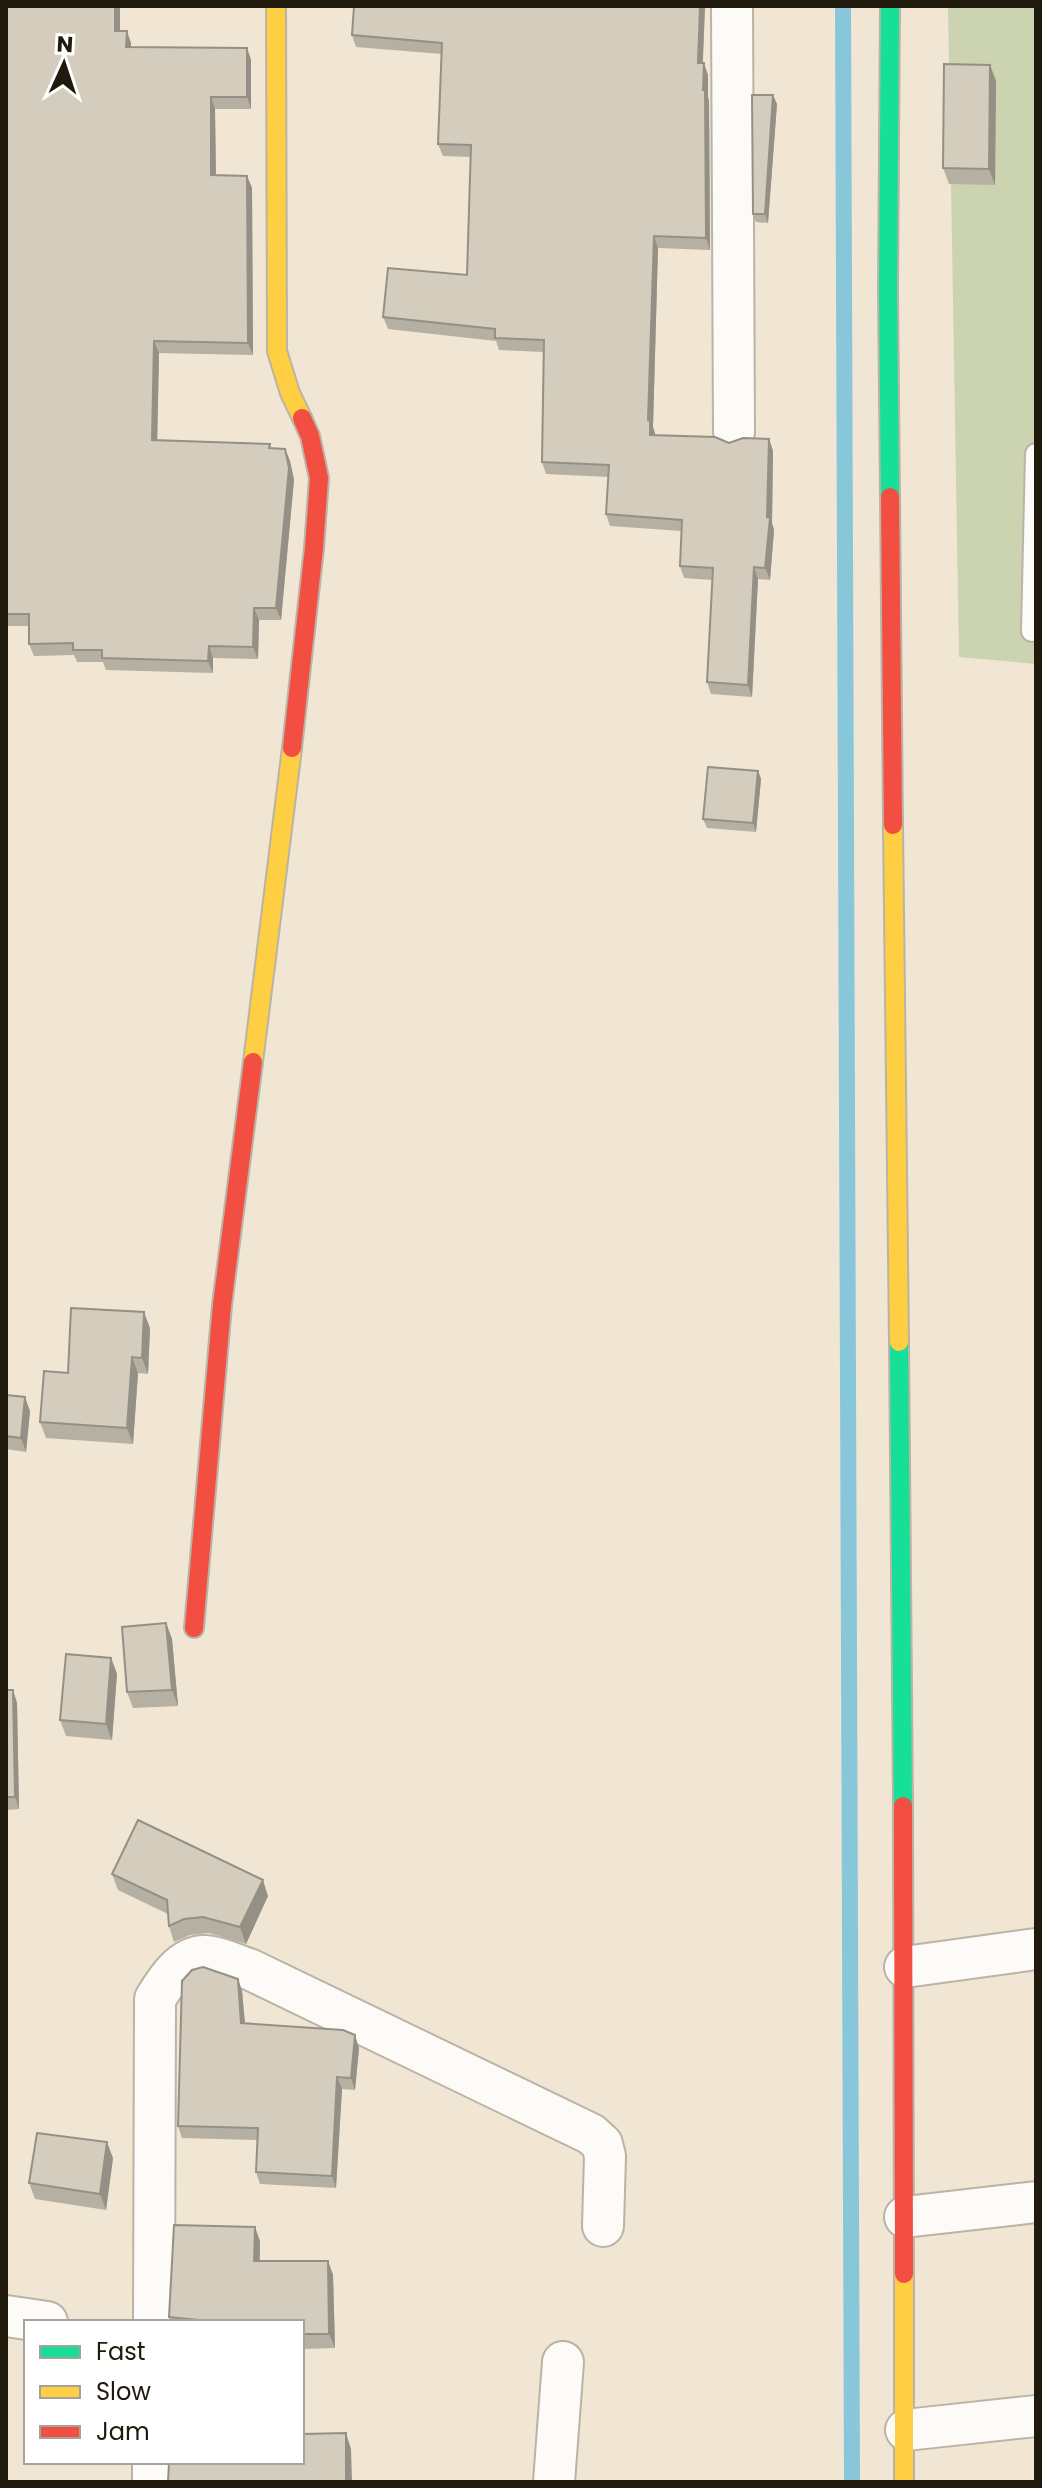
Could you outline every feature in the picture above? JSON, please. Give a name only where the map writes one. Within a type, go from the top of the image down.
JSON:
[{"type":"street","points":[[194,1628],[222,1305],[276,887],[319,478],[310,436],[290,393],[277,351],[276,6]]},
{"type":"street","points":[[732,6],[734,432]]},
{"type":"street","points":[[890,6],[888,290],[905,1967],[904,2482]]},
{"type":"street","points":[[905,1967],[1036,1949]]},
{"type":"street","points":[[154,2320],[155,1999],[168,1977],[185,1963],[205,1956],[249,1969],[591,2134],[602,2144],[605,2156],[603,2226]]},
{"type":"street","points":[[905,2217],[1036,2202]]},
{"type":"street","points":[[6,2316],[33,2320]]},
{"type":"street","points":[[554,2482],[563,2362]]},
{"type":"street","points":[[906,2430],[1036,2416]]},
{"type":"lane","points":[[1032,631],[1036,454]]},
{"type":"green space","points":[[948,6],[1036,6],[1036,664],[959,657]]},
{"type":"building","points":[[6,6],[115,6],[115,31],[127,31],[126,47],[247,48],[247,97],[211,97],[211,175],[247,176],[248,343],[154,341],[152,440],[270,444],[269,448],[285,449],[289,468],[276,608],[254,608],[253,647],[209,646],[208,661],[102,658],[102,650],[73,650],[73,643],[29,644],[29,614],[6,614]]},
{"type":"building","points":[[354,6],[700,6],[698,63],[704,63],[706,238],[654,236],[648,420],[650,435],[715,437],[729,443],[743,438],[769,439],[767,517],[770,518],[765,568],[754,567],[748,685],[707,682],[713,568],[680,566],[682,520],[606,514],[609,465],[542,462],[544,340],[495,338],[495,329],[383,317],[388,268],[467,275],[471,145],[438,144],[442,43],[352,35]]},
{"type":"building","points":[[944,64],[990,65],[989,169],[943,168]]},
{"type":"building","points":[[752,95],[773,95],[765,214],[753,214]]},
{"type":"building","points":[[708,767],[758,771],[753,823],[703,819]]},
{"type":"building","points":[[71,1308],[144,1312],[142,1358],[132,1357],[127,1428],[40,1422],[44,1371],[68,1373]]},
{"type":"building","points":[[6,1395],[25,1397],[21,1438],[6,1436]]},
{"type":"building","points":[[166,1623],[172,1690],[127,1692],[122,1627]]},
{"type":"building","points":[[66,1654],[111,1658],[106,1724],[60,1720]]},
{"type":"building","points":[[6,1690],[13,1690],[15,1797],[6,1797]]},
{"type":"building","points":[[138,1820],[263,1880],[240,1927],[203,1917],[184,1919],[169,1926],[167,1900],[112,1874]]},
{"type":"building","points":[[203,1967],[238,1979],[241,2023],[343,2030],[355,2035],[351,2078],[337,2077],[332,2176],[256,2172],[258,2128],[178,2126],[182,1981],[192,1970]]},
{"type":"building","points":[[37,2133],[107,2142],[100,2194],[29,2183]]},
{"type":"building","points":[[174,2225],[255,2227],[254,2261],[328,2261],[329,2334],[304,2334],[304,2320],[169,2317]]},
{"type":"building","points":[[346,2433],[346,2482],[168,2482],[169,2464],[304,2464],[304,2434]]},
{"type":"waterway","points":[[843,6],[852,2482]]},
{"type":"traffic: fast","points":[[890,6],[890,497]]},
{"type":"traffic: fast","points":[[899,1342],[903,1806]]},
{"type":"traffic: slow","points":[[276,6],[277,351],[290,393],[302,418]]},
{"type":"traffic: slow","points":[[253,1062],[292,748]]},
{"type":"traffic: slow","points":[[893,825],[899,1342]]},
{"type":"traffic: slow","points":[[904,2274],[904,2482]]},
{"type":"traffic: jam","points":[[292,748],[319,478],[310,436],[302,418]]},
{"type":"traffic: jam","points":[[890,497],[893,825]]},
{"type":"traffic: jam","points":[[194,1628],[222,1305],[253,1062]]},
{"type":"traffic: jam","points":[[903,1806],[904,2274]]}]
